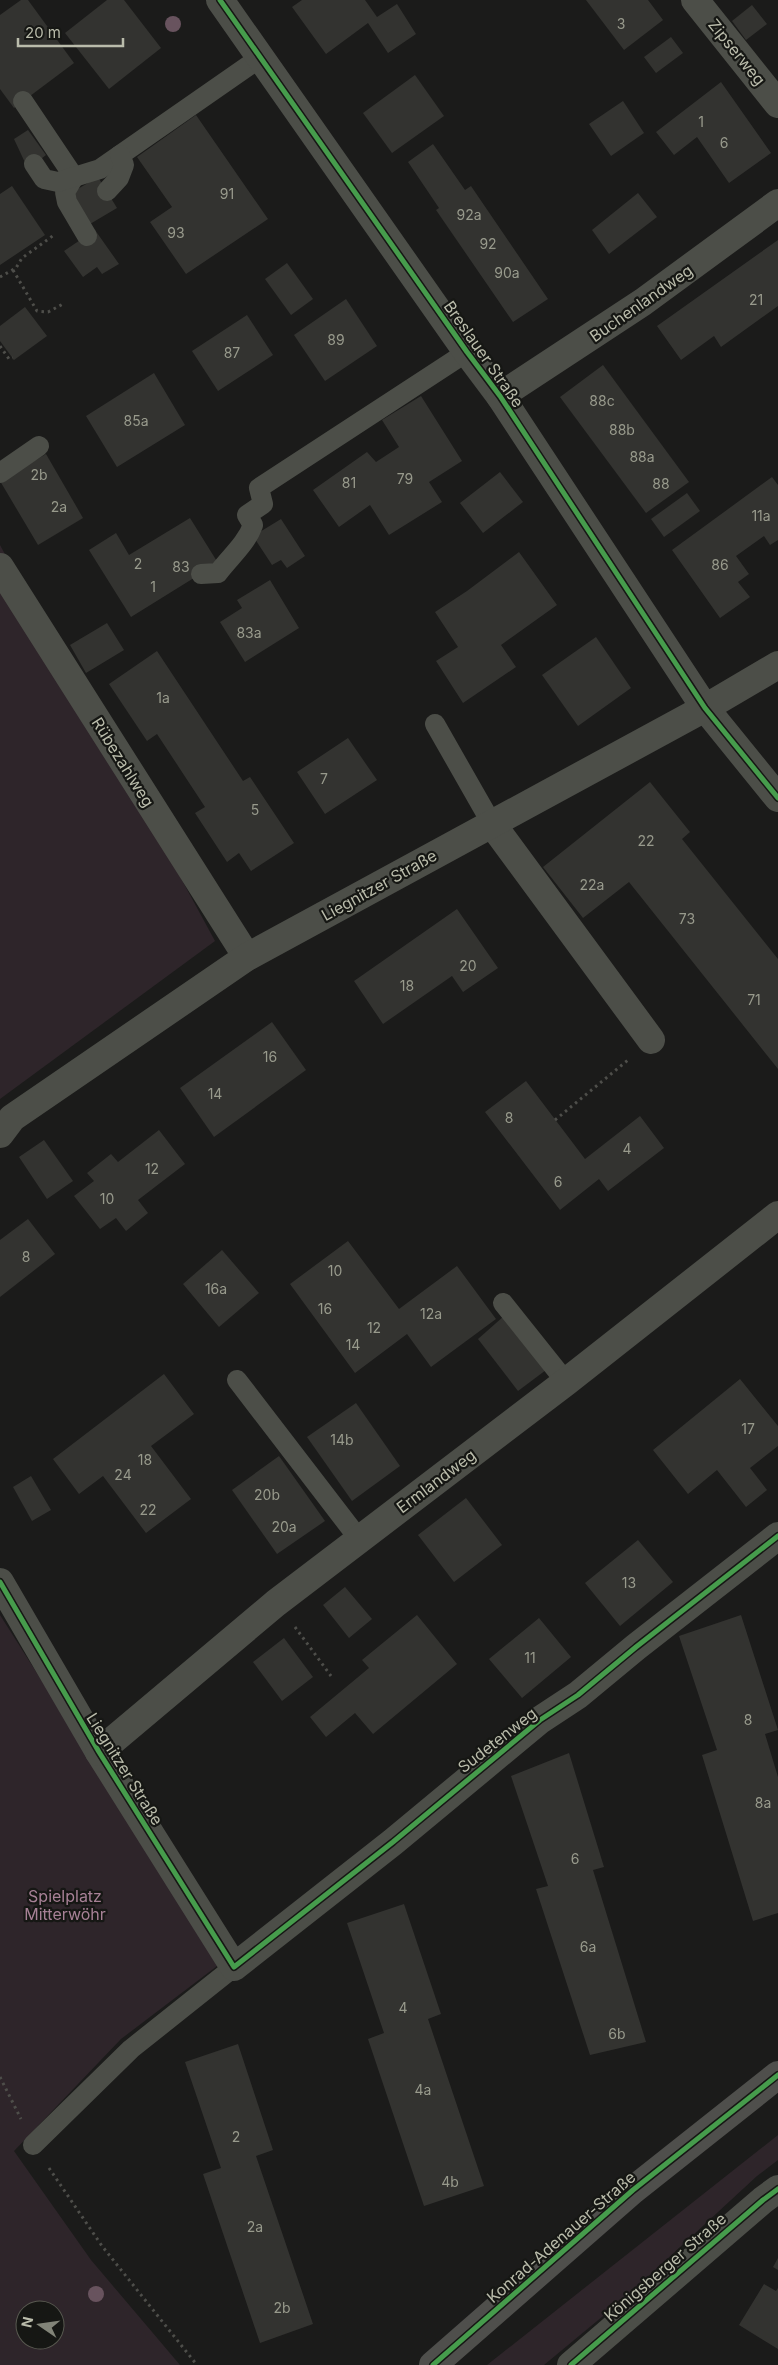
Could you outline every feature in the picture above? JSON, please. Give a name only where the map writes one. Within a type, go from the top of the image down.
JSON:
[{"type":"main road","name":"Konrad-Adenauer-Straße","points":[[433,2365],[633,2190],[778,2075]]},
{"type":"street","name":"Breslauer Straße","points":[[222,1],[467,352],[500,396],[704,708],[778,798]]},
{"type":"street","name":"Zipserweg","points":[[700,15],[778,104]]},
{"type":"street","name":"Buchenlandweg","points":[[500,396],[643,302],[778,203]]},
{"type":"street","name":"Rübezahlweg","points":[[0,567],[247,957]]},
{"type":"street","name":"Liegnitzer Straße","points":[[0,1134],[12,1118],[247,957],[704,708],[778,665]]},
{"type":"street","points":[[492,824],[651,1040]]},
{"type":"street","name":"Ermlandweg","points":[[99,1752],[276,1603],[566,1382],[778,1214]]},
{"type":"street","name":"Sudetenweg","points":[[234,1967],[392,1842],[540,1720],[578,1695],[778,1536]]},
{"type":"street","name":"Liegnitzer Straße","points":[[0,1582],[99,1752],[234,1967]]},
{"type":"street","name":"Königsberger Straße","points":[[570,2365],[778,2189]]},
{"type":"lane","points":[[34,164],[44,179],[58,182],[100,169],[261,57]]},
{"type":"lane","points":[[23,101],[74,177]]},
{"type":"lane","points":[[107,191],[119,178],[124,165],[120,155]]},
{"type":"lane","points":[[74,177],[66,192],[67,202],[82,227]]},
{"type":"lane","points":[[201,574],[218,573],[248,538],[253,525],[247,515],[263,504],[259,488],[467,352]]},
{"type":"lane","points":[[0,473],[39,446]]},
{"type":"lane","points":[[256,509],[267,527]]},
{"type":"lane","points":[[435,724],[492,824]]},
{"type":"lane","points":[[503,1303],[566,1382]]},
{"type":"lane","points":[[237,1380],[359,1539]]},
{"type":"lane","points":[[33,2145],[131,2050],[234,1967]]},
{"type":"path","points":[[0,277],[13,270],[22,258],[82,227]]},
{"type":"path","points":[[13,270],[37,311],[48,312],[63,304]]},
{"type":"path","points":[[0,346],[8,359],[13,358]]},
{"type":"path","points":[[555,1120],[651,1040]]},
{"type":"path","points":[[276,1603],[331,1676]]},
{"type":"path","points":[[0,2077],[33,2145],[102,2246],[197,2365]]},
{"type":"green space","points":[[0,545],[215,941],[0,1099]]},
{"type":"green space","name":"Spielplatz Mitterwöhr","points":[[0,1615],[221,1963],[121,2039],[14,2151],[91,2260],[180,2365],[0,2365]]},
{"type":"green space","points":[[778,2135],[778,2160],[757,2176],[626,2297],[544,2365],[487,2365]]},
{"type":"building","points":[[21,0],[28,0],[74,63],[14,108],[0,89],[0,15]]},
{"type":"building","points":[[107,0],[124,0],[161,48],[109,89],[65,33]]},
{"type":"building","points":[[302,0],[365,0],[377,17],[397,4],[416,34],[388,53],[368,23],[326,54],[292,7]]},
{"type":"building","points":[[586,0],[648,0],[663,20],[624,50]]},
{"type":"building","points":[[752,5],[767,24],[746,40],[732,21]]},
{"type":"building","points":[[671,37],[683,53],[656,73],[644,57]]},
{"type":"building","points":[[415,75],[444,116],[392,153],[363,113]]},
{"type":"building","points":[[721,82],[771,153],[729,183],[697,137],[674,155],[656,132]]},
{"type":"building","points":[[623,101],[644,133],[611,156],[589,124]]},
{"type":"building","points":[[196,115],[268,219],[186,274],[150,222],[172,207],[137,157]]},
{"type":"building","points":[[28,130],[46,155],[28,169],[14,139]]},
{"type":"building","points":[[433,144],[465,190],[471,186],[548,299],[513,322],[436,210],[439,208],[408,162]]},
{"type":"building","points":[[98,177],[117,208],[90,224],[71,193]]},
{"type":"building","points":[[12,186],[45,235],[0,265],[0,194]]},
{"type":"building","points":[[638,193],[657,217],[609,254],[592,230]]},
{"type":"building","points":[[95,230],[119,264],[102,274],[97,267],[83,277],[64,251]]},
{"type":"building","points":[[778,240],[778,306],[721,347],[714,336],[681,360],[657,326]]},
{"type":"building","points":[[287,263],[313,299],[291,315],[265,279]]},
{"type":"building","points":[[346,299],[377,346],[325,381],[294,335]]},
{"type":"building","points":[[25,307],[47,336],[14,360],[0,341],[0,326]]},
{"type":"building","points":[[247,315],[273,355],[218,391],[192,351]]},
{"type":"building","points":[[603,365],[689,482],[646,513],[560,397]]},
{"type":"building","points":[[154,373],[185,425],[117,467],[86,416]]},
{"type":"building","points":[[421,396],[462,461],[429,482],[442,502],[389,535],[370,505],[339,527],[313,490],[367,452],[376,462],[399,447],[382,420]]},
{"type":"building","points":[[46,454],[83,518],[38,545],[0,481]]},
{"type":"building","points":[[500,472],[523,502],[483,533],[460,503]]},
{"type":"building","points":[[772,477],[778,485],[778,540],[770,545],[764,536],[736,556],[749,574],[738,582],[750,597],[720,618],[672,550]]},
{"type":"building","points":[[687,493],[700,511],[664,537],[651,519]]},
{"type":"building","points":[[190,518],[218,563],[131,617],[89,550],[116,533],[129,555]]},
{"type":"building","points":[[281,519],[305,556],[287,568],[281,560],[272,565],[253,536]]},
{"type":"building","points":[[519,552],[557,605],[501,645],[516,667],[463,703],[436,661],[458,647],[435,612],[467,591]]},
{"type":"building","points":[[270,580],[299,628],[245,662],[220,622],[242,608],[237,600]]},
{"type":"building","points":[[107,623],[124,650],[86,673],[70,645]]},
{"type":"building","points":[[596,637],[631,688],[578,726],[542,675]]},
{"type":"building","points":[[157,651],[243,781],[250,777],[294,843],[251,871],[239,853],[227,862],[195,813],[205,807],[157,734],[147,741],[109,684]]},
{"type":"building","points":[[348,738],[377,780],[325,814],[297,772]]},
{"type":"building","points":[[650,782],[690,832],[682,839],[778,959],[778,1069],[629,882],[583,918],[543,867]]},
{"type":"building","points":[[457,909],[498,968],[463,992],[452,976],[383,1024],[354,981]]},
{"type":"building","points":[[272,1022],[306,1070],[214,1137],[180,1088]]},
{"type":"building","points":[[526,1081],[585,1159],[640,1116],[664,1148],[608,1191],[599,1179],[560,1210],[485,1112]]},
{"type":"building","points":[[159,1130],[185,1164],[138,1200],[148,1213],[126,1231],[116,1218],[100,1229],[74,1196],[94,1181],[87,1173],[111,1154],[118,1162]]},
{"type":"building","points":[[44,1140],[73,1181],[47,1199],[19,1157]]},
{"type":"building","points":[[28,1219],[55,1254],[0,1297],[0,1240]]},
{"type":"building","points":[[348,1241],[399,1309],[457,1266],[496,1319],[431,1367],[407,1334],[355,1373],[290,1284]]},
{"type":"building","points":[[222,1250],[259,1293],[219,1327],[183,1284]]},
{"type":"building","points":[[504,1316],[546,1370],[518,1391],[478,1339]]},
{"type":"building","points":[[164,1374],[194,1414],[151,1446],[191,1499],[146,1533],[103,1476],[79,1494],[53,1459]]},
{"type":"building","points":[[740,1379],[778,1426],[778,1446],[750,1468],[767,1490],[746,1507],[717,1470],[688,1494],[653,1450]]},
{"type":"building","points":[[356,1403],[400,1466],[352,1501],[307,1437]]},
{"type":"building","points":[[279,1456],[325,1521],[277,1554],[232,1490]]},
{"type":"building","points":[[31,1476],[51,1510],[32,1521],[13,1487]]},
{"type":"building","points":[[466,1498],[502,1545],[454,1582],[418,1535]]},
{"type":"building","points":[[638,1540],[673,1582],[620,1626],[585,1583]]},
{"type":"building","points":[[345,1587],[372,1619],[349,1638],[323,1605]]},
{"type":"building","points":[[417,1615],[457,1664],[373,1734],[355,1713],[326,1737],[310,1717],[369,1668],[362,1660]]},
{"type":"building","points":[[741,1615],[778,1730],[765,1734],[778,1777],[778,1913],[753,1921],[702,1755],[717,1750],[679,1636]]},
{"type":"building","points":[[539,1618],[571,1657],[522,1698],[489,1659]]},
{"type":"building","points":[[284,1638],[313,1677],[282,1701],[253,1662]]},
{"type":"building","points":[[569,1753],[604,1867],[593,1870],[646,2042],[590,2055],[536,1889],[548,1886],[511,1776]]},
{"type":"building","points":[[404,1904],[441,2014],[428,2019],[484,2186],[424,2206],[368,2039],[384,2033],[347,1923]]},
{"type":"building","points":[[238,2044],[273,2150],[256,2156],[313,2324],[260,2343],[203,2174],[221,2168],[185,2062]]},
{"type":"building","points":[[778,2258],[778,2270],[773,2267]]},
{"type":"building","points":[[764,2284],[776,2291],[778,2288],[778,2349],[739,2325]]},
{"type":"cycle path","points":[[220,0],[467,352],[500,396],[705,708],[778,798]]},
{"type":"cycle path","points":[[0,1582],[99,1752],[234,1967],[393,1842],[540,1720],[578,1695],[778,1536]]},
{"type":"cycle path","points":[[433,2365],[633,2190],[778,2075]]},
{"type":"cycle path","points":[[571,2365],[778,2189]]}]
